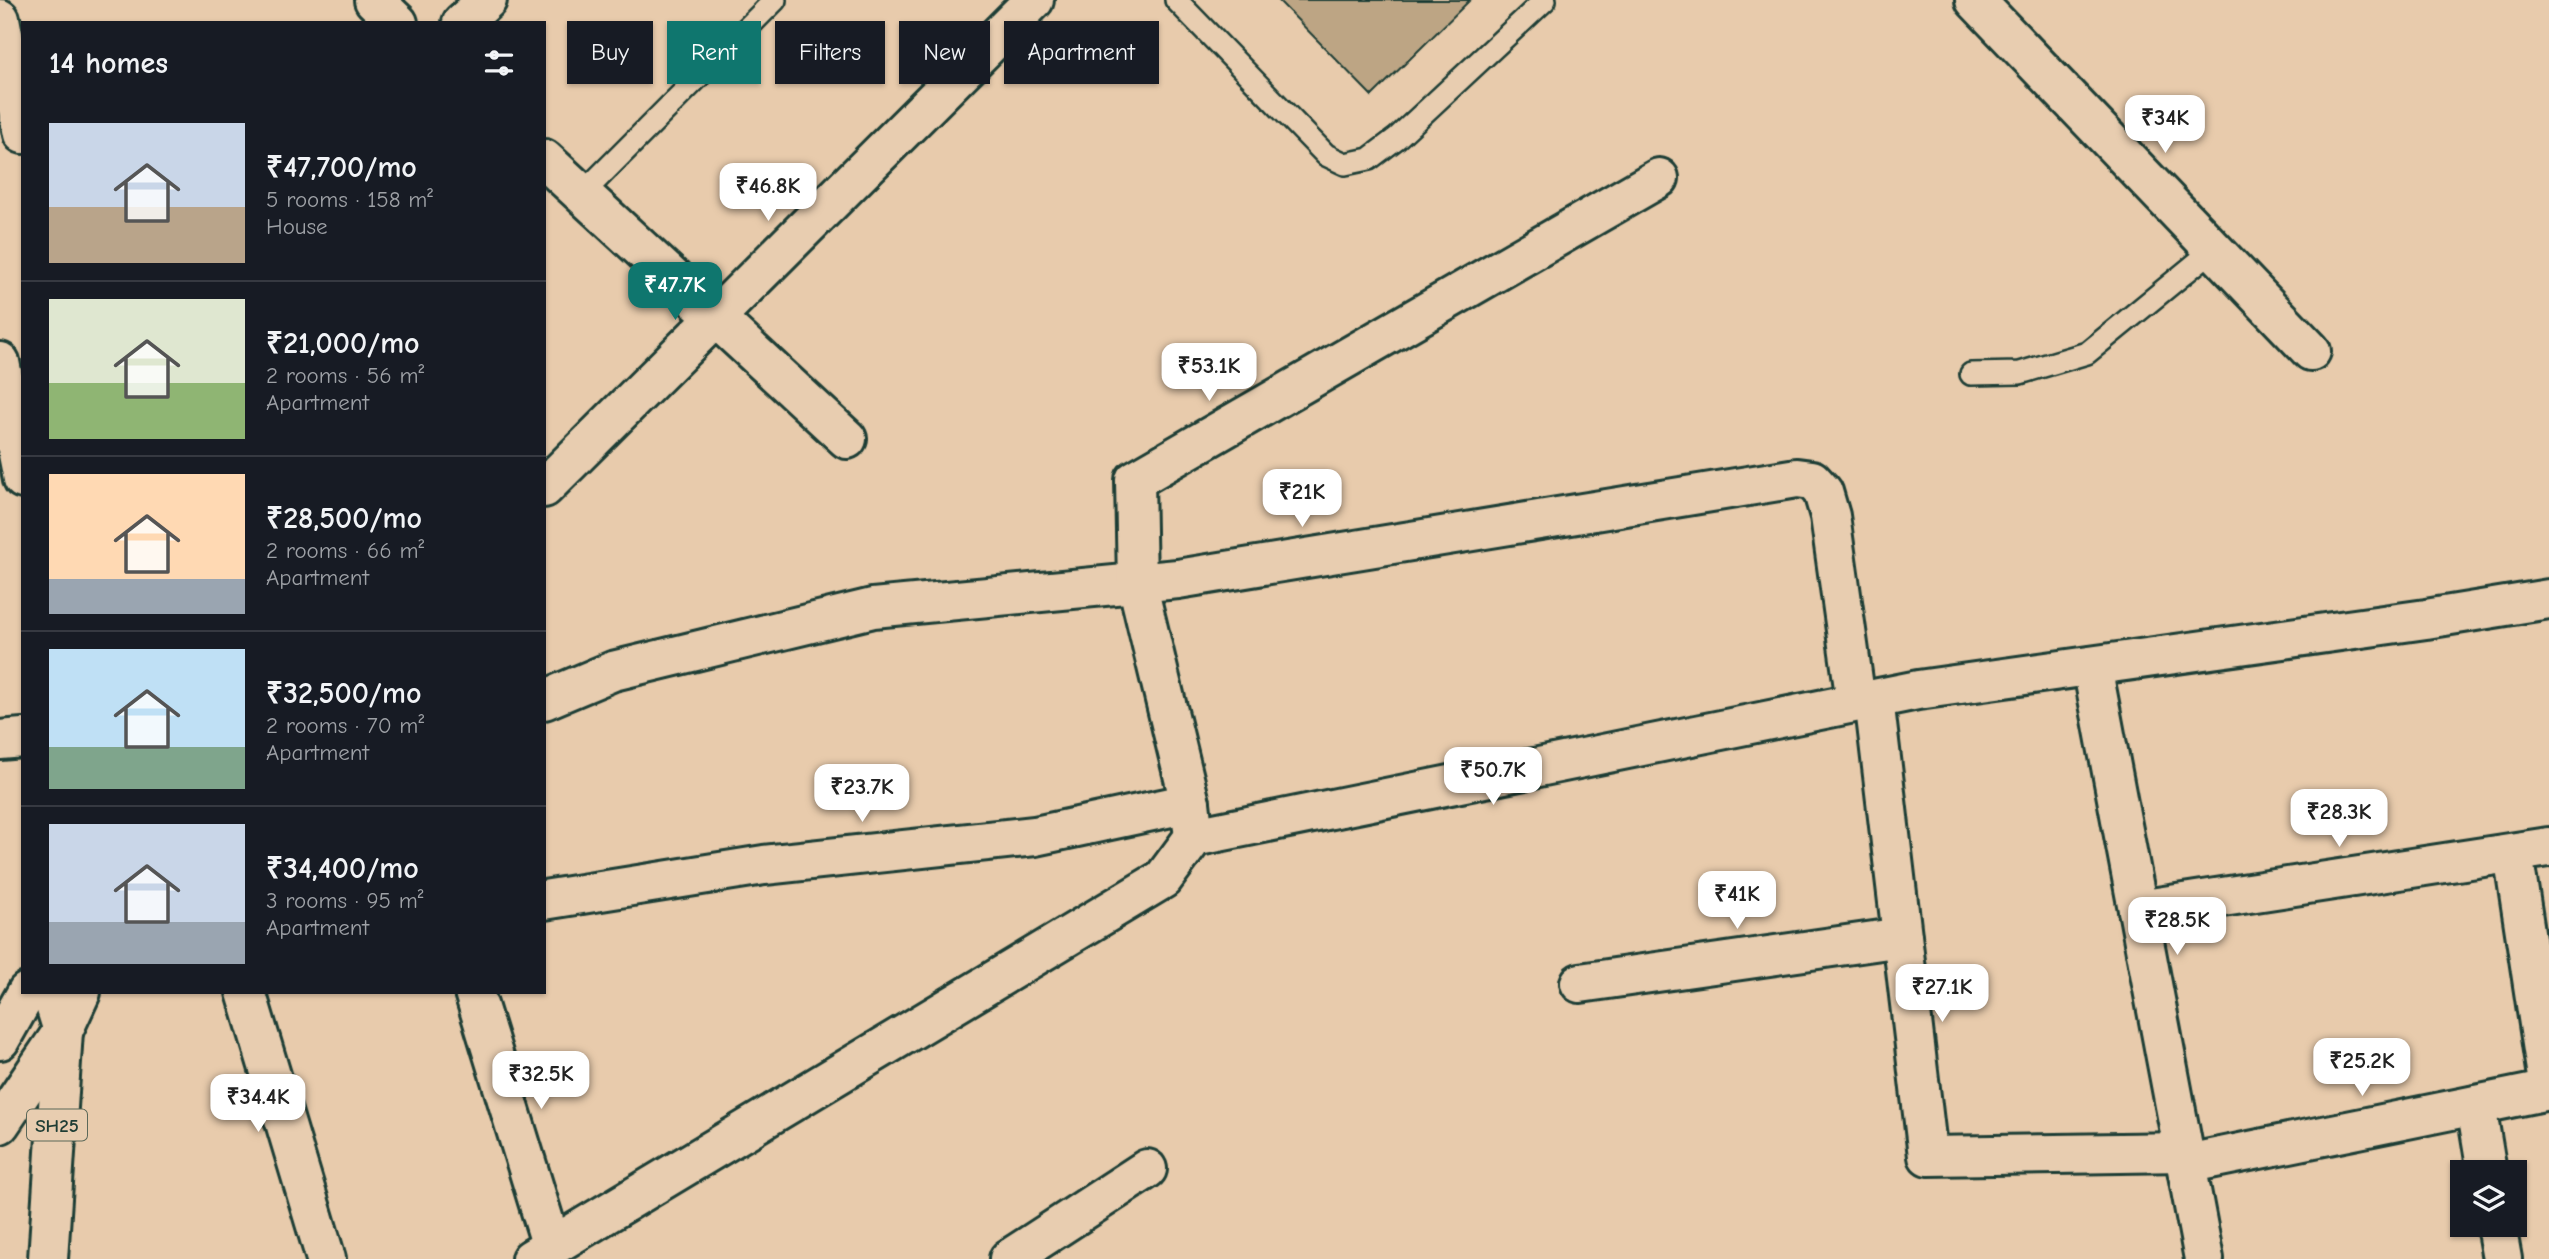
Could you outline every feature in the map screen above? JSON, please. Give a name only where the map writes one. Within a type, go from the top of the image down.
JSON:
[{"type":"street","points":[[374,0],[396,21]]},
{"type":"street","points":[[464,21],[487,0]]},
{"type":"street","points":[[546,486],[1034,0]]},
{"type":"street","points":[[1975,0],[2311,352]]},
{"type":"street","points":[[0,19],[21,124]]},
{"type":"street","points":[[546,161],[847,439]]},
{"type":"street","points":[[475,994],[542,1253],[1163,879],[1192,820],[1137,583],[1135,480],[1659,178]]},
{"type":"street","points":[[0,362],[21,464]]},
{"type":"street","points":[[546,700],[612,671],[873,608],[1178,579],[1797,478],[1812,480],[1823,492],[1830,516],[1865,701],[1902,937],[1928,1156],[2185,1158],[2549,1090],[2531,850],[2138,910]]},
{"type":"street","points":[[546,900],[764,865],[1192,820],[1918,690],[2549,599]]},
{"type":"street","points":[[2092,666],[2204,1259]]},
{"type":"street","points":[[0,740],[21,738]]},
{"type":"street","points":[[1580,984],[1902,937]]},
{"type":"street","points":[[0,1040],[26,994]]},
{"type":"street","name":"SH25","points":[[48,1259],[63,1031],[52,994]]},
{"type":"street","name":"SH25","points":[[0,1124],[63,1031],[80,994]]},
{"type":"street","points":[[247,994],[326,1259]]},
{"type":"street","points":[[2476,1105],[2485,1160]]},
{"type":"street","points":[[1009,1259],[1147,1169]]},
{"type":"street","points":[[2498,1237],[2502,1259]]},
{"type":"lane","points":[[582,194],[775,0]]},
{"type":"lane","points":[[1176,0],[1326,155],[1345,164],[1369,159],[1397,138],[1545,0]]},
{"type":"lane","points":[[1971,374],[2020,373],[2087,353],[2214,249]]},
{"type":"building","points":[[1278,0],[1470,0],[1372,96]]}]
